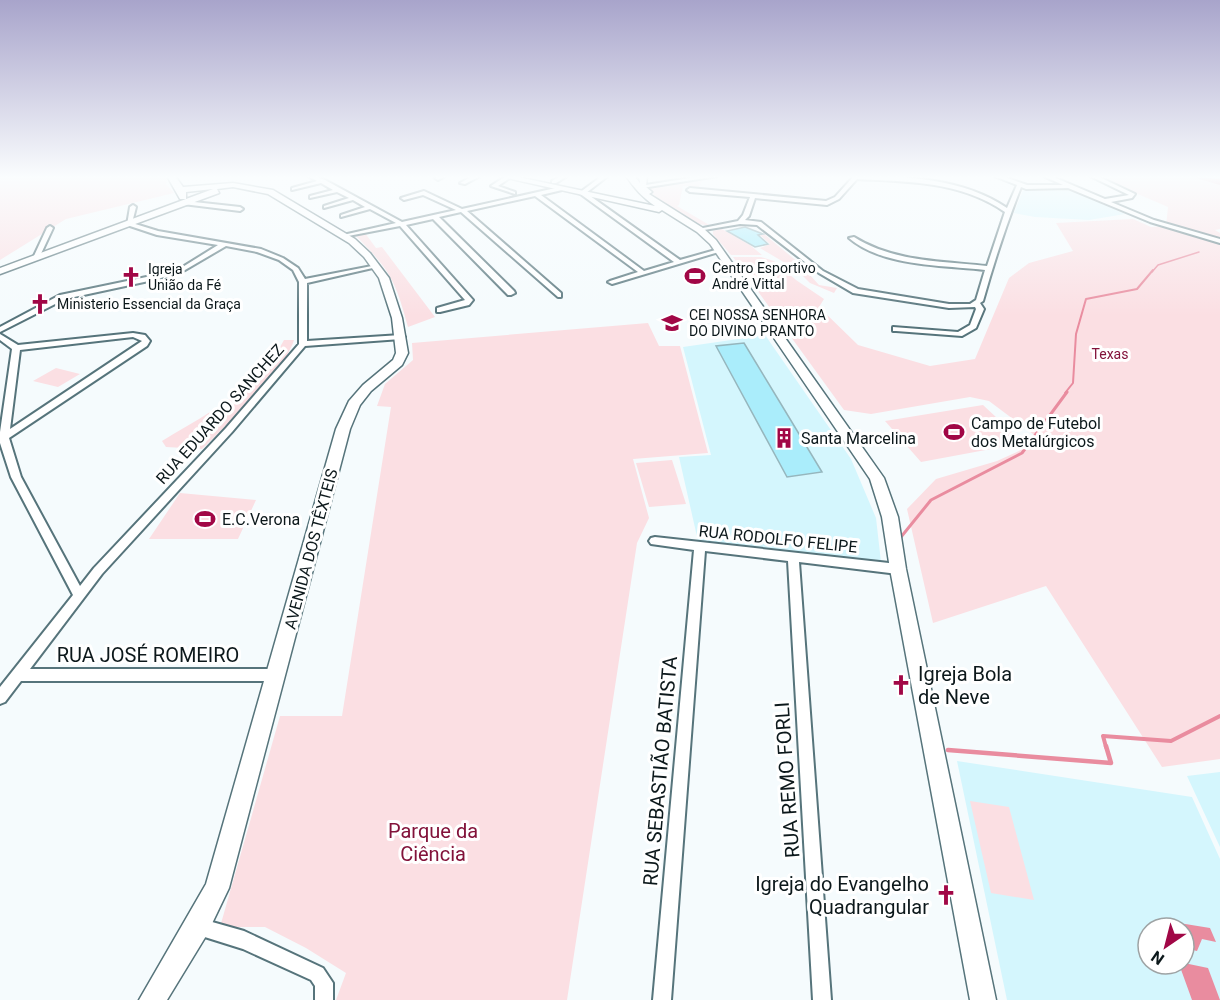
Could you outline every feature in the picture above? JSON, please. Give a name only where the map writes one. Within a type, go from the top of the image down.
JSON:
[{"type":"main road","points":[[0,271],[133,223]]},
{"type":"main road","name":"AVENIDA DOS TÊXTEIS","points":[[152,1000],[197,927],[217,888],[278,675],[344,429],[354,404],[361,394],[398,362],[402,353],[393,302],[384,278],[367,255],[345,236],[322,223]]},
{"type":"main road","points":[[687,223],[700,230],[718,251],[878,478],[890,517],[898,569],[983,1000]]},
{"type":"street","points":[[345,236],[408,223]]},
{"type":"street","points":[[441,223],[511,293]]},
{"type":"street","points":[[476,223],[558,295]]},
{"type":"street","points":[[575,223],[643,273]]},
{"type":"street","points":[[623,223],[678,262]]},
{"type":"street","points":[[700,230],[737,223]]},
{"type":"street","points":[[753,223],[759,223],[821,272],[856,291],[949,306],[977,304]]},
{"type":"street","points":[[896,328],[931,333],[959,333],[973,326],[980,309],[977,304],[1005,223]]},
{"type":"street","points":[[1158,223],[1220,241]]},
{"type":"street","points":[[129,224],[158,233],[259,250],[281,259],[296,269],[303,282],[375,266]]},
{"type":"street","points":[[402,224],[469,300],[466,303],[440,310]]},
{"type":"street","points":[[36,258],[50,228]]},
{"type":"street","points":[[852,238],[864,247],[888,255],[990,268]]},
{"type":"street","points":[[0,330],[63,297],[158,277],[183,269],[225,244]]},
{"type":"street","points":[[612,282],[718,251]]},
{"type":"street","name":"RUA EDUARDO SANCHEZ","points":[[0,699],[79,595],[127,538],[243,415],[303,344],[303,282]]},
{"type":"street","points":[[0,336],[16,348],[124,336],[142,337],[146,340],[144,344],[2,439]]},
{"type":"street","points":[[303,344],[401,337]]},
{"type":"street","points":[[16,348],[2,439],[16,477],[79,595]]},
{"type":"street","name":"RUA RODOLFO FELIPE","points":[[655,541],[898,569]]},
{"type":"street","name":"RUA SEBASTIÃO BATISTA","points":[[662,1000],[700,546]]},
{"type":"street","name":"RUA REMO FORLI","points":[[793,557],[822,1000]]},
{"type":"street","name":"RUA JOSÉ ROMEIRO","points":[[18,675],[278,675]]},
{"type":"street","points":[[197,927],[219,931],[242,939],[317,974],[324,983],[324,1000]]},
{"type":"shaded area","points":[[765,335],[851,459],[876,518],[881,562],[698,541],[679,457],[711,455],[683,347]]},
{"type":"shaded area","points":[[957,761],[1192,797],[1220,859],[1220,1000],[1007,1000]]},
{"type":"shaded area","points":[[1220,772],[1220,847],[1187,776]]},
{"type":"shaded area","points":[[1196,926],[1210,928],[1216,942],[1202,939],[1197,951]]},
{"type":"shaded area","points":[[1196,966],[1208,968],[1220,1000],[1192,1000],[1183,976],[1196,976]]},
{"type":"green space","points":[[0,223],[60,223],[0,260]]},
{"type":"green space","name":"Texas","points":[[1056,223],[1141,223],[1151,227],[1166,226],[1166,223],[1220,223],[1220,229],[1215,230],[1220,233],[1220,759],[1162,767],[1046,586],[933,623],[907,509],[936,479],[997,461],[1019,451],[1037,437],[989,401],[970,397],[871,414],[844,410],[733,257],[761,257],[774,261],[796,280],[824,299],[819,307],[858,345],[930,366],[975,359],[1009,278],[1029,263],[1073,251]]},
{"type":"green space","points":[[722,229],[750,245],[762,255],[731,255],[713,234],[713,231]]},
{"type":"green space","points":[[365,233],[376,248],[382,247],[435,317],[408,327],[390,276],[355,235]]},
{"type":"green space","points":[[764,234],[799,263],[819,285],[837,288],[834,293],[810,283],[797,270],[760,248],[770,244],[760,235]]},
{"type":"green space","name":"Parque da Ciência","points":[[648,323],[659,346],[680,346],[708,453],[633,459],[649,518],[637,543],[567,1000],[336,1000],[346,973],[306,948],[265,927],[220,927],[280,716],[342,716],[391,407],[377,406],[385,384],[413,360],[412,343]]},
{"type":"green space","points":[[284,340],[294,340],[268,381],[202,449],[166,447],[162,441],[214,410],[246,386],[260,373]]},
{"type":"green space","points":[[56,368],[80,374],[58,387],[33,381]]},
{"type":"green space","name":"Campo de Futebol dos Metalúrgicos","points":[[983,405],[1024,443],[921,462],[885,421]]},
{"type":"green space","points":[[672,460],[686,504],[649,507],[636,463]]},
{"type":"green space","name":"E.C.Verona","points":[[180,493],[256,500],[238,539],[149,539]]},
{"type":"green space","points":[[970,801],[1009,807],[1034,900],[991,893]]},
{"type":"building","points":[[745,227],[763,234],[758,235],[768,244],[755,247],[727,231]]},
{"type":"building","name":"Santa Marcelina","points":[[744,343],[822,472],[787,477],[716,346]]},
{"type":"waterway","points":[[1152,272],[1158,265],[1199,252]]},
{"type":"waterway","points":[[1065,393],[1073,383],[1076,334],[1086,299],[1137,289],[1153,270]]},
{"type":"waterway","points":[[901,537],[931,500],[1022,453],[1067,392]]},
{"type":"waterway","points":[[1106,747],[1103,736],[1171,741],[1220,716]]},
{"type":"waterway","points":[[948,750],[1111,763],[1106,746]]},
{"type":"place","name":"Centro Esportivo André Vittal","points":[[695,276]]},
{"type":"place","name":"Igreja União da Fé","points":[[131,277]]},
{"type":"place","name":"Ministerio Essencial da Graça","points":[[40,304]]},
{"type":"place","name":"CEI NOSSA SENHORA DO DIVINO PRANTO","points":[[672,323]]},
{"type":"place","name":"Campo de Futebol dos Metalúrgicos","points":[[954,432]]},
{"type":"place","name":"Santa Marcelina","points":[[784,438]]},
{"type":"place","name":"E.C.Verona","points":[[205,519]]},
{"type":"place","name":"Igreja Bola de Neve","points":[[901,685]]},
{"type":"place","name":"Igreja do Evangelho Quadrangular","points":[[946,895]]}]
